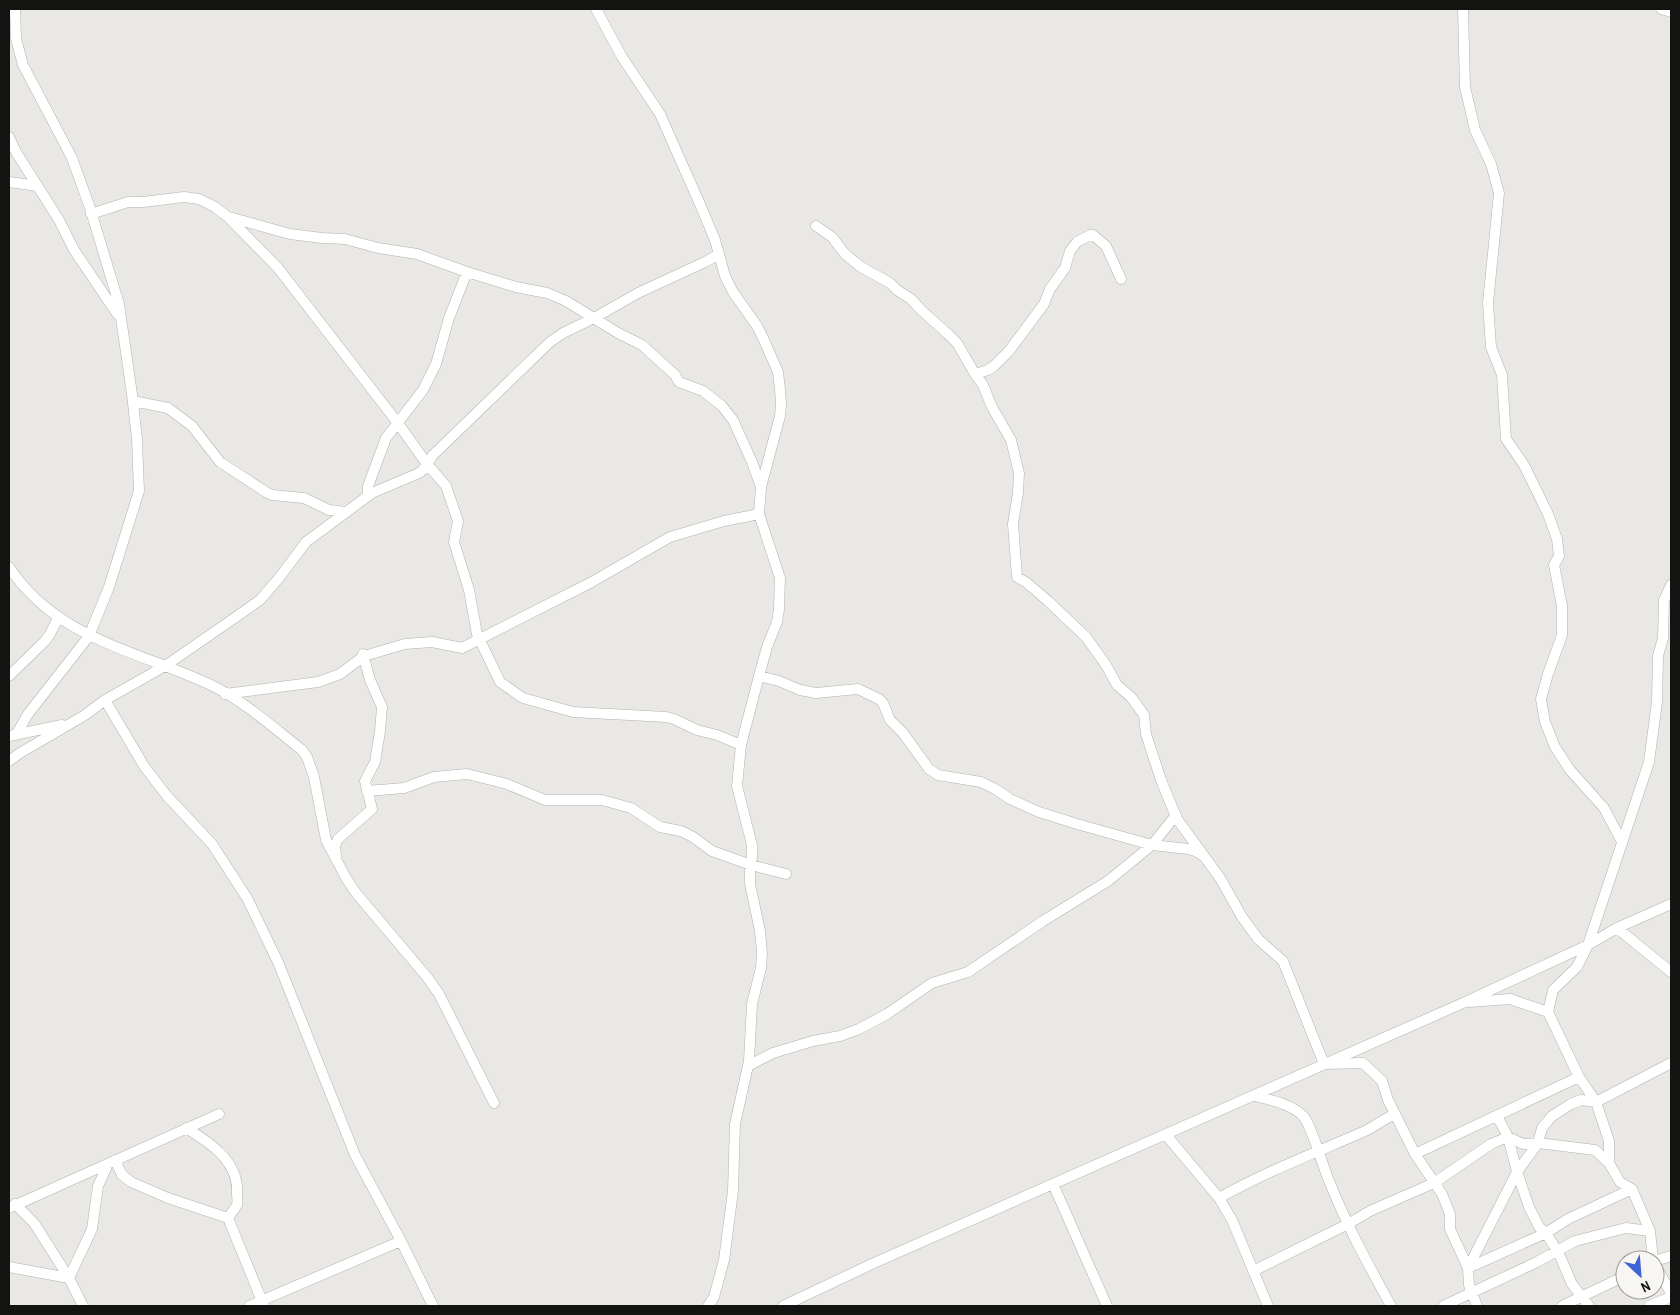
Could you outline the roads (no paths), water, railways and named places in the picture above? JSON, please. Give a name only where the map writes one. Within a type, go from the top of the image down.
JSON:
[{"type":"street","points":[[13,735],[89,636],[109,587],[139,491],[133,401],[118,304],[72,158],[23,65],[12,25],[15,9]]},
{"type":"street","points":[[596,9],[622,57],[660,114],[700,202],[732,292],[763,338],[779,379],[780,416],[761,487],[759,514],[780,578],[777,622],[767,647],[741,745],[738,786],[738,794],[752,845],[750,884],[760,931],[761,968],[752,1004],[748,1066],[734,1124],[732,1191],[724,1260],[714,1297],[708,1306]]},
{"type":"street","points":[[1463,9],[1465,87],[1475,130],[1491,164],[1499,193],[1488,303],[1491,347],[1502,375],[1506,439],[1524,465],[1548,514],[1557,539],[1559,556],[1554,565],[1562,606],[1562,635],[1541,699],[1545,722],[1555,747],[1570,770],[1604,808],[1622,842]]},
{"type":"street","points":[[1661,9],[1671,12]]},
{"type":"street","points":[[9,137],[74,250],[121,318]]},
{"type":"street","points":[[9,182],[38,186]]},
{"type":"street","points":[[91,214],[128,202],[184,197],[199,199],[228,216],[278,268],[397,422],[427,464],[446,486],[458,521],[454,542],[469,590],[479,638],[500,682],[524,698],[579,713],[666,717],[741,745]]},
{"type":"street","points":[[228,216],[290,234],[345,239],[378,248],[417,254],[467,272],[516,287],[547,293],[566,301],[647,349],[675,375],[678,382],[702,391],[722,406],[733,420],[761,487]]},
{"type":"street","points":[[816,226],[832,237],[845,254],[861,267],[890,283],[911,299],[948,334],[957,343],[983,385],[992,407],[1011,440],[1019,473],[1013,524],[1017,577],[1048,601],[1082,633],[1106,665],[1117,685],[1131,697],[1142,712],[1145,718],[1146,734],[1176,815],[1202,855],[1220,878],[1242,917],[1258,939],[1283,962],[1324,1064]]},
{"type":"street","points":[[975,374],[988,370],[1009,351],[1044,304],[1050,290],[1065,268],[1070,251],[1077,242],[1093,235],[1106,246],[1121,279]]},
{"type":"street","points":[[9,761],[105,700],[165,666],[260,600],[302,546],[368,496],[418,474],[433,455],[550,342],[563,333],[638,293],[718,255]]},
{"type":"street","points":[[368,496],[368,486],[386,438],[423,390],[434,370],[449,318],[467,272]]},
{"type":"street","points":[[983,385],[988,370]]},
{"type":"street","points":[[133,401],[168,408],[192,426],[220,462],[266,492],[272,495],[304,498],[329,510],[345,512]]},
{"type":"street","points":[[225,694],[318,682],[340,674],[363,655],[405,644],[432,642],[462,648],[590,583],[670,537],[724,521],[759,514]]},
{"type":"street","points":[[9,567],[27,592],[58,618],[89,636],[203,681],[255,713],[302,750],[307,757],[314,777],[326,840],[337,862],[356,893],[427,977],[439,994],[494,1103]]},
{"type":"street","points":[[1609,1164],[1609,1141],[1596,1102],[1578,1077],[1548,1012],[1553,990],[1577,967],[1588,946],[1649,762],[1657,702],[1658,656],[1663,638],[1664,600],[1671,585]]},
{"type":"street","points":[[9,676],[45,641],[58,618]]},
{"type":"street","points":[[337,862],[335,846],[338,839],[372,808],[365,781],[375,762],[382,707],[370,680],[363,655]]},
{"type":"street","points":[[759,676],[779,681],[800,690],[816,693],[858,689],[879,699],[883,703],[890,720],[903,733],[929,768],[938,775],[981,782],[1010,799],[1039,812],[1152,845],[1188,849],[1202,855]]},
{"type":"street","points":[[105,700],[144,766],[167,796],[212,844],[247,898],[278,962],[355,1155],[433,1306]]},
{"type":"street","points":[[13,735],[70,723]]},
{"type":"street","points":[[367,790],[404,788],[434,777],[467,774],[507,784],[545,800],[602,800],[631,808],[660,827],[681,831],[712,851],[751,865],[786,874]]},
{"type":"street","points":[[748,1066],[773,1053],[813,1041],[840,1036],[859,1029],[887,1014],[932,983],[968,972],[1108,881],[1152,845],[1176,815]]},
{"type":"street","points":[[783,1306],[874,1263],[1463,1003],[1588,946],[1617,928],[1671,904]]},
{"type":"street","points":[[1617,928],[1671,972]]},
{"type":"street","points":[[1463,1003],[1510,999],[1548,1012]]},
{"type":"street","points":[[1468,1268],[1517,1172],[1538,1143],[1542,1128],[1552,1116],[1581,1100],[1596,1102],[1671,1062]]},
{"type":"street","points":[[1324,1064],[1363,1063],[1382,1081],[1388,1100],[1415,1154],[1442,1194],[1450,1214],[1450,1229],[1468,1268],[1469,1285],[1478,1306]]},
{"type":"street","points":[[1415,1154],[1578,1077]]},
{"type":"street","points":[[1255,1096],[1291,1107],[1300,1112],[1307,1121],[1348,1224],[1390,1306]]},
{"type":"street","points":[[83,1306],[69,1278],[34,1223],[12,1206],[219,1114]]},
{"type":"street","points":[[1219,1198],[1279,1167],[1368,1130],[1395,1114]]},
{"type":"street","points":[[1497,1116],[1508,1137],[1529,1208],[1539,1227],[1546,1233],[1556,1250],[1572,1284],[1588,1306]]},
{"type":"street","points":[[186,1128],[208,1141],[224,1156],[231,1167],[238,1183],[237,1204],[228,1218]]},
{"type":"street","points":[[1166,1135],[1219,1198],[1232,1220],[1268,1306]]},
{"type":"street","points":[[1253,1271],[1348,1224],[1370,1211],[1434,1183],[1491,1144],[1508,1137],[1523,1144],[1538,1143],[1595,1150],[1609,1164],[1620,1182],[1632,1189],[1650,1231],[1652,1250]]},
{"type":"street","points":[[111,1162],[131,1182],[168,1198],[228,1218],[263,1304]]},
{"type":"street","points":[[69,1278],[92,1229],[98,1186],[111,1162]]},
{"type":"street","points":[[1053,1184],[1107,1306]]},
{"type":"street","points":[[1468,1268],[1546,1233],[1568,1219],[1632,1189]]},
{"type":"street","points":[[1443,1306],[1537,1262],[1575,1241],[1626,1228],[1650,1231]]},
{"type":"street","points":[[249,1306],[263,1304],[401,1241]]},
{"type":"street","points":[[9,1267],[69,1278]]},
{"type":"street","points":[[1562,1306],[1615,1281]]},
{"type":"street","points":[[1650,1306],[1671,1297]]}]
